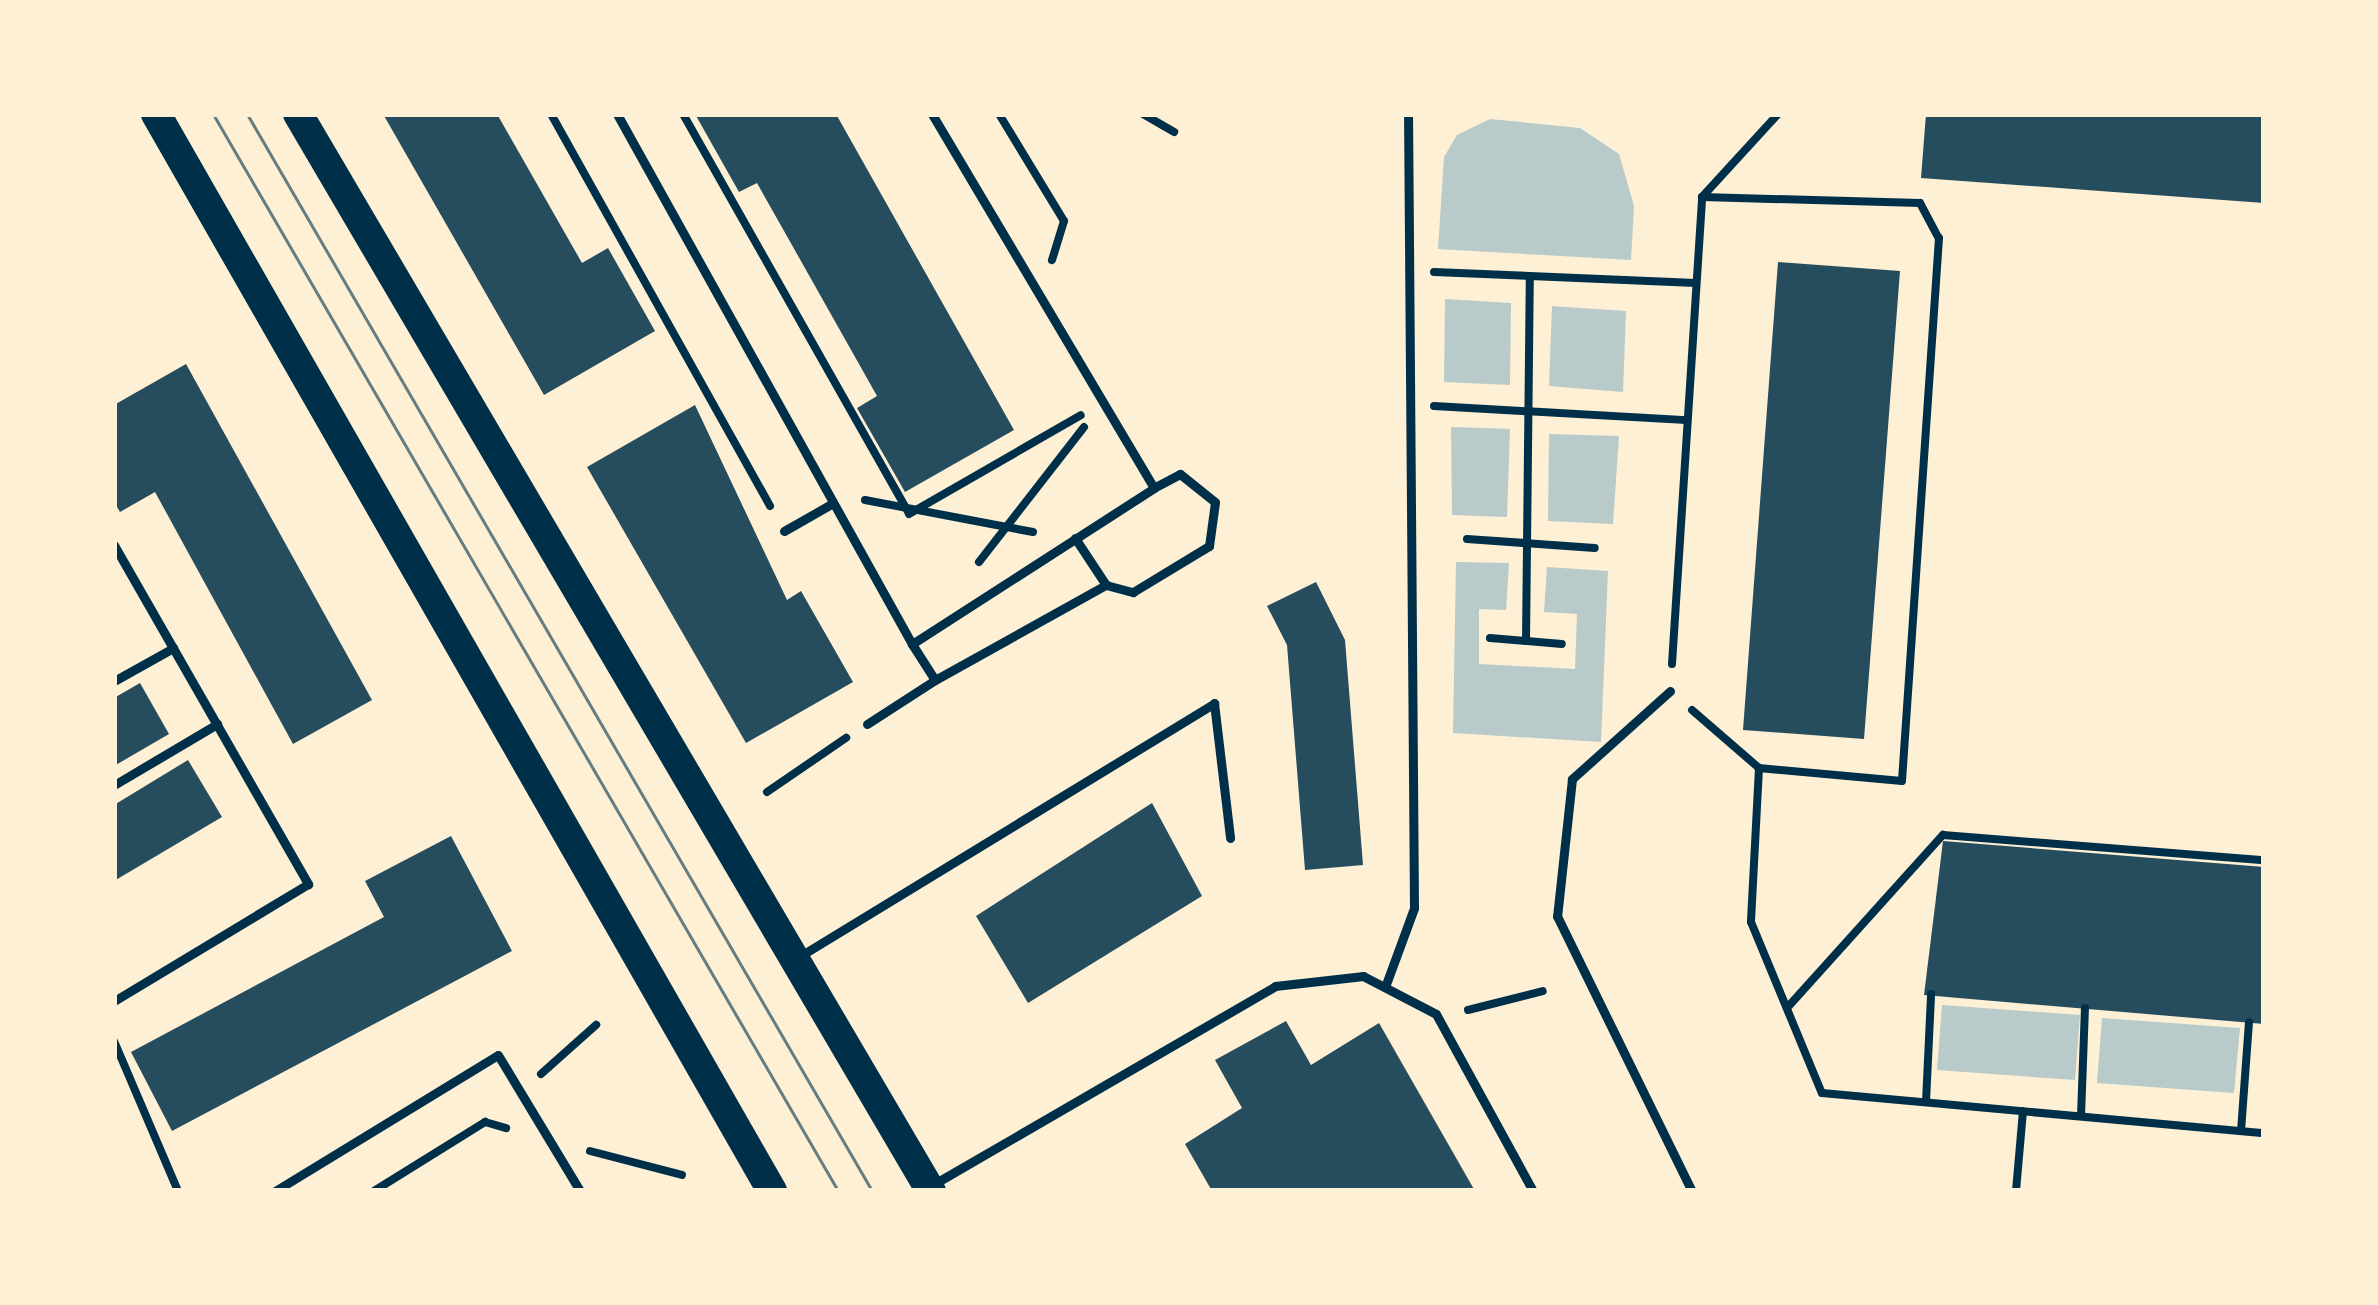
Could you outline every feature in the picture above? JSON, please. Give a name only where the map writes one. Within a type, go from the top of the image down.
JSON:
[{"type":"main road","points":[[156,114],[772,1191]]},
{"type":"main road","points":[[298,114],[930,1189]]},
{"type":"lane","points":[[617,114],[935,680]]},
{"type":"lane","points":[[932,114],[1154,488]]},
{"type":"lane","points":[[1385,988],[1414,908],[1415,405],[1408,114]]},
{"type":"lane","points":[[912,644],[1075,538],[1180,474],[1215,502],[1209,546],[1133,592],[1106,585],[1075,538]]},
{"type":"lane","points":[[784,531],[833,503]]},
{"type":"lane","points":[[114,545],[308,884],[114,1001]]},
{"type":"lane","points":[[867,724],[935,680],[1106,585]]},
{"type":"lane","points":[[114,681],[173,648]]},
{"type":"lane","points":[[1670,692],[1572,779],[1557,916],[1692,1191]]},
{"type":"lane","points":[[792,961],[1214,703],[1230,838]]},
{"type":"lane","points":[[114,785],[217,724]]},
{"type":"lane","points":[[930,1189],[1275,986],[1363,976],[1436,1014],[1533,1191]]},
{"type":"lane","points":[[275,1191],[498,1055],[580,1191]]},
{"type":"path","points":[[551,114],[784,531]]},
{"type":"path","points":[[683,114],[908,514]]},
{"type":"path","points":[[999,114],[1064,221],[1040,298]]},
{"type":"path","points":[[1143,114],[1174,132]]},
{"type":"path","points":[[1702,197],[1920,203],[1940,238],[1902,782],[1759,768],[1670,692],[1702,197],[1778,114]]},
{"type":"path","points":[[1410,271],[1696,283]]},
{"type":"path","points":[[1526,641],[1530,276]]},
{"type":"path","points":[[908,514],[1103,402]]},
{"type":"path","points":[[966,578],[1103,402]]},
{"type":"path","points":[[1415,405],[1687,420]]},
{"type":"path","points":[[824,486],[908,514],[1075,538]]},
{"type":"path","points":[[1467,538],[1595,548]]},
{"type":"path","points":[[1490,638],[1562,644]]},
{"type":"path","points":[[767,792],[867,724]]},
{"type":"path","points":[[1759,768],[1751,922],[1822,1093],[2264,1133]]},
{"type":"path","points":[[1787,1008],[1943,835],[2264,860]]},
{"type":"path","points":[[1436,1014],[1543,991]]},
{"type":"path","points":[[1926,1102],[1931,994]]},
{"type":"path","points":[[2081,1116],[2085,1008]]},
{"type":"path","points":[[2240,1131],[2249,1022]]},
{"type":"path","points":[[114,1041],[178,1191]]},
{"type":"path","points":[[2016,1191],[2023,1111]]},
{"type":"shaded area","points":[[1490,119],[1580,128],[1619,154],[1634,206],[1631,260],[1438,249],[1444,157],[1457,135]]},
{"type":"shaded area","points":[[1445,299],[1511,303],[1510,385],[1444,382]]},
{"type":"shaded area","points":[[1552,306],[1626,311],[1623,392],[1549,386]]},
{"type":"shaded area","points":[[1451,427],[1510,429],[1507,517],[1452,515]]},
{"type":"shaded area","points":[[1549,434],[1619,436],[1613,524],[1548,521]]},
{"type":"shaded area","points":[[1456,562],[1509,563],[1506,610],[1479,609],[1479,664],[1575,669],[1577,614],[1544,612],[1547,567],[1608,571],[1601,742],[1453,733]]},
{"type":"shaded area","points":[[1942,1005],[2080,1015],[2075,1080],[1937,1070]]},
{"type":"shaded area","points":[[2102,1018],[2240,1028],[2234,1093],[2097,1083]]},
{"type":"building","points":[[383,114],[497,114],[582,263],[608,248],[655,331],[544,395]]},
{"type":"building","points":[[695,114],[836,114],[1014,430],[905,492],[857,408],[877,396],[757,183],[739,192]]},
{"type":"building","points":[[1926,114],[2264,114],[2264,203],[1921,178]]},
{"type":"building","points":[[1778,262],[1900,271],[1864,739],[1743,730]]},
{"type":"building","points":[[186,364],[372,700],[293,744],[155,492],[120,512],[114,502],[114,405]]},
{"type":"building","points":[[695,405],[787,600],[801,591],[853,682],[746,743],[587,467]]},
{"type":"building","points":[[1316,582],[1345,640],[1363,865],[1305,870],[1287,645],[1267,606]]},
{"type":"building","points":[[140,683],[169,734],[114,766],[114,698]]},
{"type":"building","points":[[188,760],[222,817],[114,881],[114,805]]},
{"type":"building","points":[[1152,803],[1202,896],[1028,1003],[976,916]]},
{"type":"building","points":[[451,836],[512,951],[172,1131],[131,1052],[384,917],[365,881]]},
{"type":"building","points":[[1943,841],[2264,867],[2264,1024],[1924,995]]},
{"type":"building","points":[[1286,1021],[1311,1065],[1379,1023],[1475,1191],[1212,1191],[1185,1144],[1242,1108],[1215,1060]]},
{"type":"tram line","points":[[213,114],[838,1191]]},
{"type":"tram line","points":[[247,114],[872,1191]]}]
